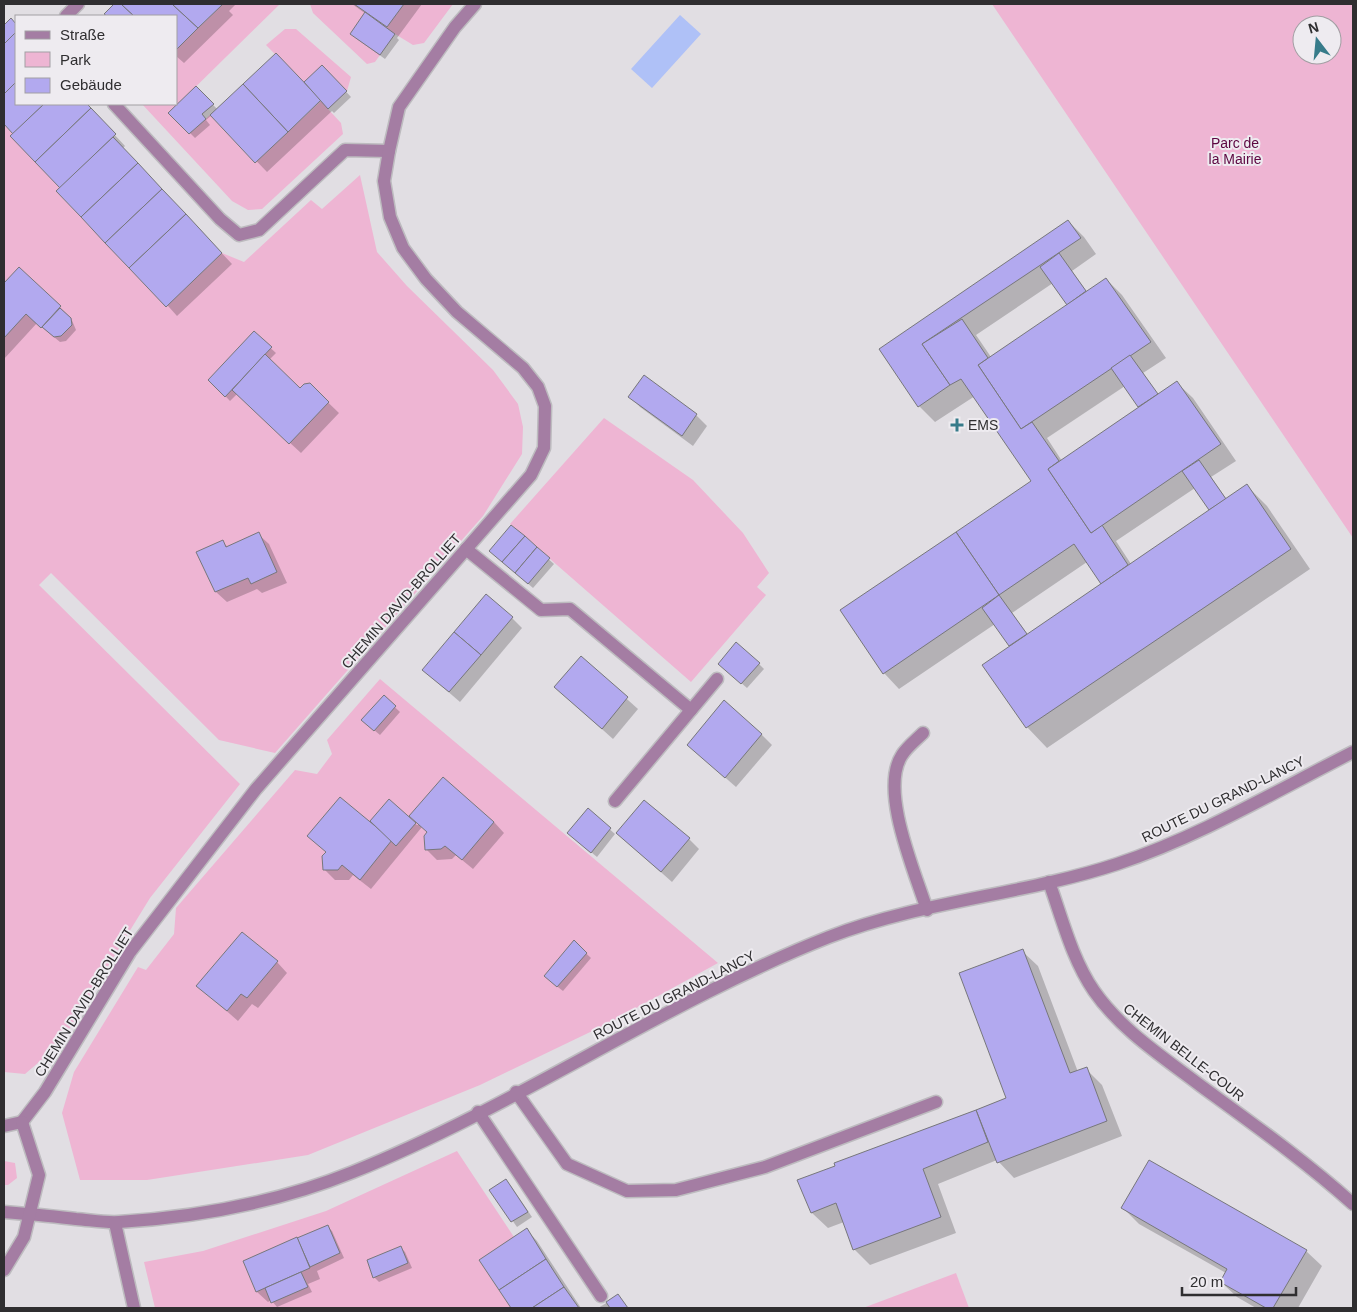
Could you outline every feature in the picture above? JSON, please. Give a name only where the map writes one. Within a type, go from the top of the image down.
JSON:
[{"type":"street","points":[[67,15],[78,4]]},
{"type":"street","name":"CHEMIN DAVID-BROLLIET","points":[[22,1122],[45,1092],[136,944],[256,789],[531,475],[544,448],[545,406],[538,387],[523,368],[457,312],[426,279],[403,248],[390,217],[384,181],[399,107],[454,27],[475,4]]},
{"type":"street","points":[[115,105],[220,219],[240,235],[259,230],[345,150],[389,151]]},
{"type":"street","points":[[466,549],[541,610],[570,609],[691,710]]},
{"type":"street","points":[[615,801],[718,679]]},
{"type":"street","points":[[923,733],[901,755],[893,781],[895,807],[927,910]]},
{"type":"street","name":"ROUTE DU GRAND-LANCY","points":[[4,1212],[114,1223],[224,1210],[282,1196],[351,1173],[418,1144],[712,991],[831,936],[927,910],[1049,882],[1116,864],[1175,842],[1353,752]]},
{"type":"street","name":"CHEMIN BELLE-COUR","points":[[1049,882],[1078,960],[1093,989],[1110,1012],[1154,1051],[1318,1173],[1353,1204]]},
{"type":"street","points":[[516,1092],[567,1164],[627,1190],[676,1190],[765,1167],[936,1102]]},
{"type":"street","points":[[478,1112],[601,1296]]},
{"type":"street","points":[[4,1126],[22,1122],[38,1176],[24,1237],[4,1270]]},
{"type":"street","points":[[114,1223],[134,1308]]},
{"type":"green space","points":[[223,4],[280,4],[178,104],[178,48]]},
{"type":"green space","points":[[310,4],[354,4],[386,27],[404,4],[453,4],[424,43],[413,45],[395,34],[375,62],[367,64],[313,13]]},
{"type":"green space","name":"Parc de la Mairie","points":[[992,4],[1353,4],[1353,538]]},
{"type":"green space","points":[[285,29],[296,29],[351,77],[347,91],[328,109],[341,123],[343,134],[262,209],[248,210],[232,201],[143,105],[177,105],[169,113],[189,134],[210,115],[255,163],[321,101],[266,45]]},
{"type":"green space","points":[[4,124],[13,134],[11,136],[60,188],[56,191],[166,306],[222,253],[244,262],[311,200],[322,209],[360,175],[377,252],[407,286],[493,370],[518,404],[523,427],[522,454],[483,516],[275,753],[219,740],[51,573],[39,585],[240,784],[150,898],[60,1044],[25,1074],[4,1072]]},
{"type":"green space","points":[[604,418],[693,480],[743,533],[769,573],[757,587],[766,595],[691,682],[510,524]]},
{"type":"green space","points":[[380,679],[718,963],[609,1023],[480,1085],[308,1155],[147,1180],[80,1180],[62,1113],[74,1072],[138,967],[146,970],[174,934],[176,908],[295,770],[317,774],[332,754],[327,740]]},
{"type":"green space","points":[[457,1151],[514,1237],[479,1260],[511,1308],[155,1308],[144,1262],[203,1251],[326,1211]]},
{"type":"green space","points":[[4,1161],[15,1163],[17,1178],[8,1185],[4,1185]]},
{"type":"green space","points":[[956,1273],[969,1308],[863,1308]]},
{"type":"water","points":[[680,15],[701,34],[652,88],[631,69]]},
{"type":"building","points":[[114,4],[121,4],[133,15],[106,15],[104,14]]},
{"type":"building","points":[[121,4],[172,4],[198,28],[178,48],[178,15],[133,15]]},
{"type":"building","points":[[172,4],[223,4],[198,28]]},
{"type":"building","points":[[354,4],[404,4],[387,27]]},
{"type":"building","points":[[365,12],[395,34],[380,55],[350,34]]},
{"type":"building","points":[[11,18],[15,23],[15,33],[4,44],[4,25]]},
{"type":"building","points":[[15,33],[15,83],[4,94],[4,44]]},
{"type":"building","points":[[276,53],[321,100],[288,132],[243,84]]},
{"type":"building","points":[[322,65],[347,91],[328,109],[304,82]]},
{"type":"building","points":[[15,83],[15,105],[43,105],[13,134],[4,124],[4,94]]},
{"type":"building","points":[[243,84],[288,132],[255,163],[210,115]]},
{"type":"building","points":[[196,86],[214,104],[202,114],[206,119],[189,134],[168,113]]},
{"type":"building","points":[[43,105],[88,105],[91,108],[35,162],[10,136]]},
{"type":"building","points":[[91,108],[116,134],[60,188],[35,162]]},
{"type":"building","points":[[113,137],[138,163],[81,217],[56,191]]},
{"type":"building","points":[[138,163],[162,189],[105,243],[81,217]]},
{"type":"building","points":[[162,189],[186,214],[129,268],[105,243]]},
{"type":"building","points":[[186,214],[222,253],[166,307],[129,268]]},
{"type":"building","points":[[1068,220],[1081,238],[922,344],[950,385],[918,407],[879,349]]},
{"type":"building","points":[[1059,253],[1086,291],[1067,305],[1040,267]]},
{"type":"building","points":[[19,267],[61,306],[41,328],[26,314],[4,338],[4,283]]},
{"type":"building","points":[[1106,278],[1151,342],[1021,429],[978,365]]},
{"type":"building","points":[[60,308],[71,318],[72,325],[61,336],[54,337],[42,327]]},
{"type":"building","points":[[962,319],[988,358],[978,365],[1021,429],[1032,422],[1059,461],[1048,469],[1091,533],[1102,525],[1128,565],[1101,584],[1074,544],[999,595],[956,532],[1031,481],[961,379],[950,385],[922,344]]},
{"type":"building","points":[[254,331],[272,347],[225,397],[208,380]]},
{"type":"building","points":[[265,354],[300,388],[304,384],[310,383],[329,402],[289,444],[232,390]]},
{"type":"building","points":[[1130,355],[1158,394],[1138,407],[1111,368]]},
{"type":"building","points":[[644,375],[697,414],[682,436],[628,397]]},
{"type":"building","points":[[1177,381],[1221,444],[1091,533],[1048,469]]},
{"type":"building","points":[[1199,460],[1226,499],[1209,510],[1182,471]]},
{"type":"building","points":[[1247,484],[1291,549],[1026,728],[982,665]]},
{"type":"building","points":[[511,525],[525,536],[502,562],[489,551]]},
{"type":"building","points":[[259,532],[277,572],[251,584],[248,578],[215,592],[196,552],[223,540],[226,547]]},
{"type":"building","points":[[956,532],[999,595],[883,674],[840,610]]},
{"type":"building","points":[[525,536],[537,547],[515,573],[502,562]]},
{"type":"building","points":[[537,547],[550,558],[528,584],[515,573]]},
{"type":"building","points":[[486,594],[513,617],[481,655],[454,632]]},
{"type":"building","points":[[999,595],[1027,634],[1009,646],[982,608]]},
{"type":"building","points":[[454,632],[481,655],[449,692],[422,670]]},
{"type":"building","points":[[736,642],[760,663],[741,684],[718,664]]},
{"type":"building","points":[[581,656],[628,697],[602,729],[554,687]]},
{"type":"building","points":[[384,695],[396,706],[374,731],[361,720]]},
{"type":"building","points":[[724,700],[762,734],[725,778],[687,745]]},
{"type":"building","points":[[443,777],[494,822],[462,860],[445,846],[441,849],[425,850],[424,836],[427,832],[409,816]]},
{"type":"building","points":[[340,797],[392,840],[360,880],[342,865],[338,870],[323,870],[322,856],[326,852],[307,836]]},
{"type":"building","points":[[389,799],[416,823],[396,846],[370,821]]},
{"type":"building","points":[[644,800],[690,838],[661,872],[616,833]]},
{"type":"building","points":[[588,808],[611,828],[591,853],[567,833]]},
{"type":"building","points":[[242,932],[278,961],[247,998],[241,994],[227,1011],[196,986]]},
{"type":"building","points":[[574,940],[587,953],[557,987],[544,976]]},
{"type":"building","points":[[1023,949],[1070,1073],[1087,1067],[1107,1121],[997,1163],[976,1110],[1006,1098],[959,973]]},
{"type":"building","points":[[976,1110],[988,1142],[923,1169],[941,1217],[853,1250],[836,1203],[811,1213],[797,1180],[835,1166],[834,1163]]},
{"type":"building","points":[[1149,1160],[1307,1250],[1273,1308],[1266,1308],[1220,1282],[1227,1269],[1121,1208]]},
{"type":"building","points":[[506,1179],[528,1212],[511,1222],[489,1190]]},
{"type":"building","points":[[328,1225],[340,1253],[310,1267],[297,1238]]},
{"type":"building","points":[[527,1228],[546,1259],[499,1290],[479,1260]]},
{"type":"building","points":[[297,1237],[310,1268],[256,1292],[243,1261]]},
{"type":"building","points":[[401,1246],[408,1263],[373,1278],[367,1260]]},
{"type":"building","points":[[546,1259],[564,1287],[532,1308],[511,1308],[499,1290]]},
{"type":"building","points":[[301,1272],[308,1287],[271,1303],[265,1288]]},
{"type":"building","points":[[564,1287],[579,1308],[532,1308]]},
{"type":"building","points":[[618,1294],[628,1308],[610,1308],[606,1302]]},
{"type":"place","name":"EMS","points":[[957,425]]}]
